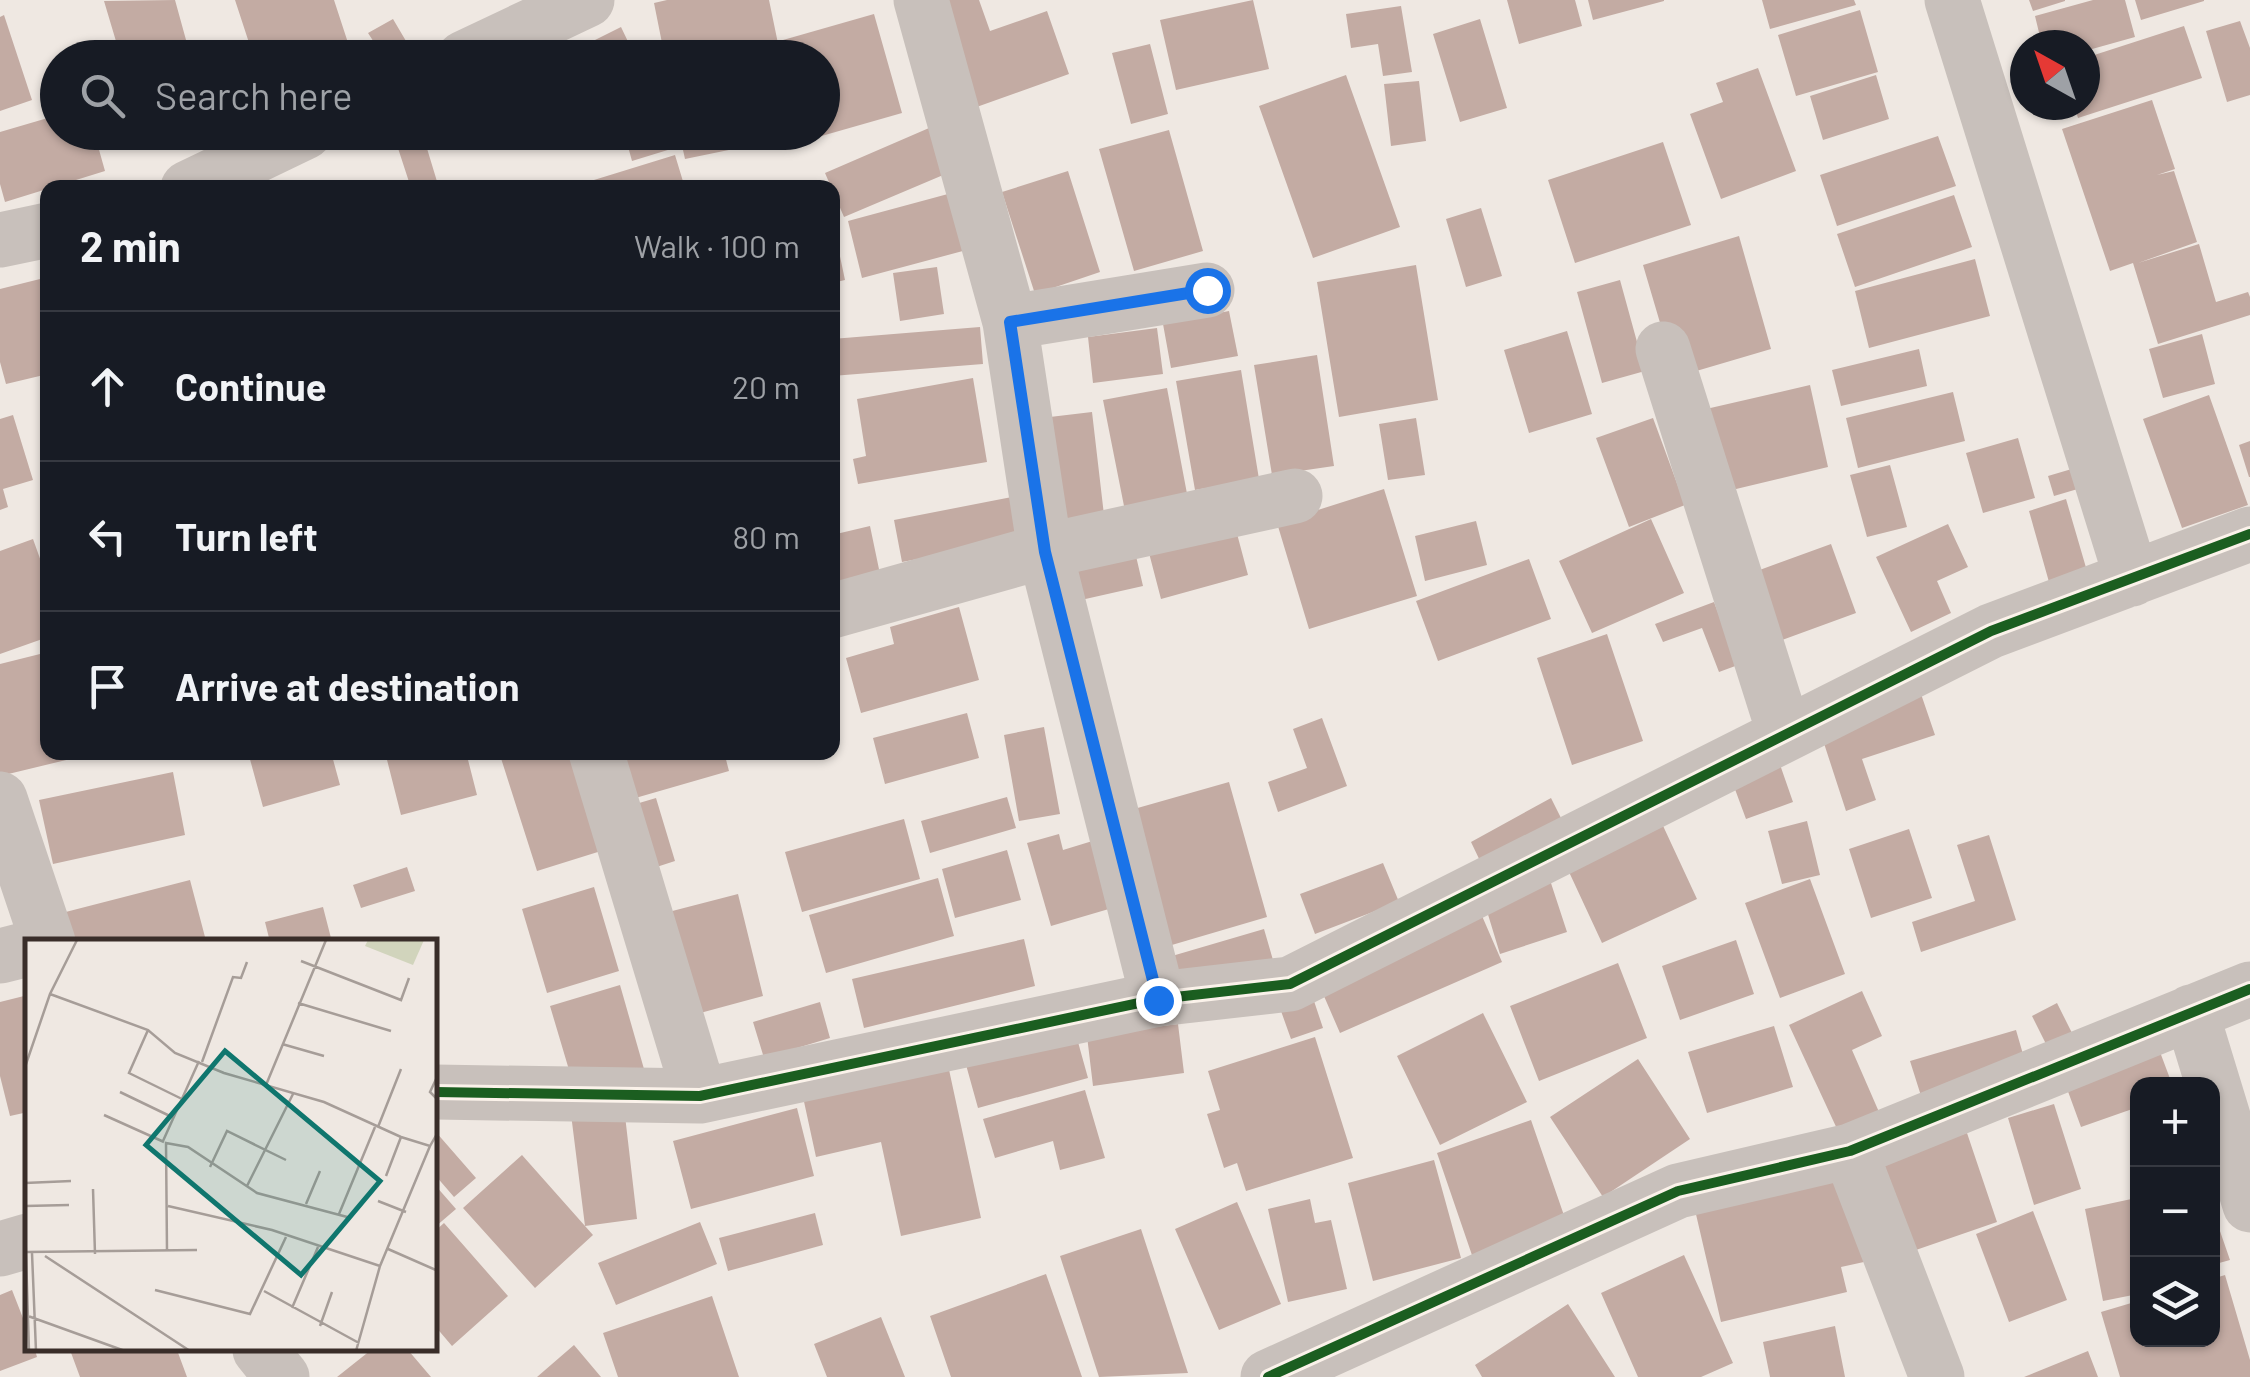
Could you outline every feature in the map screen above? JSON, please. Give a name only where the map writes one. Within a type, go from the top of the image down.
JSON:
[{"type":"street","points":[[502,40],[585,0]]},
{"type":"street","points":[[921,0],[1010,322],[1045,552],[1158,1000]]},
{"type":"street","points":[[1952,0],[2132,579]]},
{"type":"street","points":[[205,180],[267,150]]},
{"type":"street","points":[[0,240],[40,232]]},
{"type":"street","points":[[1010,322],[1207,290]]},
{"type":"street","points":[[1663,349],[1784,732]]},
{"type":"street","points":[[840,609],[1045,552],[1295,496]]},
{"type":"street","points":[[438,1092],[700,1096],[1158,1000],[1290,984],[1599,832],[1784,732],[1991,631],[2250,534]]},
{"type":"street","points":[[598,760],[700,1096]]},
{"type":"street","points":[[0,800],[47,939]]},
{"type":"street","points":[[0,956],[25,950]]},
{"type":"street","points":[[1268,1377],[1678,1191],[1850,1150],[2250,989]]},
{"type":"street","points":[[2190,1012],[2250,1204]]},
{"type":"street","points":[[1850,1150],[1937,1377]]},
{"type":"street","points":[[0,1249],[25,1242]]},
{"type":"street","points":[[262,1352],[282,1377]]},
{"type":"building","points":[[175,0],[186,40],[116,40],[104,1]]},
{"type":"building","points":[[235,0],[334,0],[347,40],[248,40]]},
{"type":"building","points":[[769,0],[777,40],[661,40],[654,3]]},
{"type":"building","points":[[933,0],[979,0],[990,31],[1047,11],[1069,74],[971,109]]},
{"type":"building","points":[[1253,0],[1269,69],[1176,90],[1160,20]]},
{"type":"building","points":[[1507,0],[1575,0],[1582,26],[1519,44]]},
{"type":"building","points":[[1588,0],[1664,0],[1664,1],[1593,20]]},
{"type":"building","points":[[1762,0],[1854,0],[1856,5],[1770,29]]},
{"type":"building","points":[[2029,0],[2065,0],[2065,1],[2033,11]]},
{"type":"building","points":[[2093,0],[2125,0],[2135,37],[2100,47],[2100,30],[2038,30],[2035,16]]},
{"type":"building","points":[[2135,0],[2204,0],[2204,1],[2141,20]]},
{"type":"building","points":[[1401,6],[1412,72],[1383,76],[1378,44],[1351,48],[1346,14]]},
{"type":"building","points":[[1860,10],[1878,72],[1796,96],[1778,35]]},
{"type":"building","points":[[874,14],[902,113],[840,131],[840,40],[783,40]]},
{"type":"building","points":[[4,15],[32,100],[0,111],[0,17]]},
{"type":"building","points":[[393,19],[405,40],[373,40],[368,33]]},
{"type":"building","points":[[1480,19],[1507,108],[1460,122],[1433,34]]},
{"type":"building","points":[[2240,21],[2250,48],[2250,95],[2227,102],[2206,31]]},
{"type":"building","points":[[2184,26],[2202,78],[2100,111],[2100,53]]},
{"type":"building","points":[[621,27],[627,40],[595,40]]},
{"type":"building","points":[[1150,44],[1168,114],[1131,124],[1112,53]]},
{"type":"building","points":[[1758,68],[1796,171],[1721,199],[1690,114],[1723,102],[1716,83]]},
{"type":"building","points":[[1346,75],[1400,227],[1313,258],[1259,106]]},
{"type":"building","points":[[1876,75],[1889,119],[1823,140],[1810,96]]},
{"type":"building","points":[[1419,81],[1426,141],[1391,146],[1384,84]]},
{"type":"building","points":[[2152,100],[2175,169],[2157,175],[2174,171],[2197,242],[2138,263],[2199,244],[2216,302],[2248,292],[2250,315],[2158,344],[2133,263],[2110,271],[2062,129],[2100,120],[2100,117]]},
{"type":"building","points":[[40,120],[40,150],[99,150],[105,171],[76,180],[40,180],[40,191],[5,202],[0,184],[0,132]]},
{"type":"building","points":[[936,125],[955,170],[844,217],[840,180],[828,180],[825,173]]},
{"type":"building","points":[[1169,130],[1203,251],[1134,271],[1099,149]]},
{"type":"building","points":[[1938,136],[1956,186],[1837,226],[1820,175]]},
{"type":"building","points":[[1663,142],[1691,225],[1575,263],[1548,180]]},
{"type":"building","points":[[399,150],[427,150],[437,180],[408,180]]},
{"type":"building","points":[[629,150],[668,150],[632,161]]},
{"type":"building","points":[[683,150],[728,150],[685,159]]},
{"type":"building","points":[[675,155],[683,180],[594,180]]},
{"type":"building","points":[[1068,171],[1100,272],[1035,294],[1002,192]]},
{"type":"building","points":[[959,191],[974,248],[862,278],[848,221]]},
{"type":"building","points":[[1954,195],[1972,247],[1855,287],[1837,234]]},
{"type":"building","points":[[1481,208],[1502,276],[1466,287],[1446,219]]},
{"type":"building","points":[[1739,236],[1771,349],[1676,377],[1643,265]]},
{"type":"building","points":[[1975,259],[1990,316],[1869,348],[1855,291]]},
{"type":"building","points":[[1416,265],[1438,400],[1339,417],[1317,282]]},
{"type":"building","points":[[937,267],[944,314],[900,321],[893,273]]},
{"type":"building","points":[[40,279],[40,376],[6,384],[0,362],[0,289]]},
{"type":"building","points":[[1620,280],[1645,371],[1602,383],[1577,292]]},
{"type":"building","points":[[1229,311],[1238,356],[1171,368],[1163,324]]},
{"type":"building","points":[[980,327],[983,364],[840,375],[840,338]]},
{"type":"building","points":[[1157,328],[1163,374],[1093,383],[1088,337]]},
{"type":"building","points":[[1567,331],[1592,414],[1529,433],[1504,350]]},
{"type":"building","points":[[2202,334],[2215,384],[2163,398],[2149,349]]},
{"type":"building","points":[[1919,349],[1927,386],[1841,406],[1832,370]]},
{"type":"building","points":[[1317,355],[1334,466],[1272,475],[1254,365]]},
{"type":"building","points":[[1241,370],[1259,479],[1195,490],[1176,381]]},
{"type":"building","points":[[973,378],[987,462],[858,484],[853,459],[866,456],[857,399]]},
{"type":"building","points":[[1810,385],[1828,467],[1711,495],[1693,412]]},
{"type":"building","points":[[1167,388],[1188,499],[1125,511],[1103,400]]},
{"type":"building","points":[[1953,392],[1965,441],[1858,468],[1846,418]]},
{"type":"building","points":[[2209,395],[2248,505],[2182,528],[2143,419]]},
{"type":"building","points":[[1092,412],[1104,515],[1044,522],[1033,419]]},
{"type":"building","points":[[13,415],[33,480],[3,489],[8,507],[0,510],[0,419]]},
{"type":"building","points":[[1416,418],[1425,475],[1388,480],[1379,424]]},
{"type":"building","points":[[1653,418],[1685,505],[1629,527],[1596,438]]},
{"type":"building","points":[[2018,438],[2035,498],[1983,513],[1966,453]]},
{"type":"building","points":[[2250,441],[2250,477],[2249,477],[2239,445]]},
{"type":"building","points":[[2092,463],[2098,483],[2054,496],[2048,476]]},
{"type":"building","points":[[1890,465],[1907,527],[1867,537],[1850,475]]},
{"type":"building","points":[[1384,489],[1417,596],[1309,629],[1277,523]]},
{"type":"building","points":[[1017,496],[1025,539],[902,562],[894,520]]},
{"type":"building","points":[[2066,499],[2087,571],[2049,582],[2029,511]]},
{"type":"building","points":[[1651,519],[1684,593],[1592,633],[1559,561]]},
{"type":"building","points":[[1476,521],[1487,565],[1425,581],[1415,536]]},
{"type":"building","points":[[1948,524],[1968,567],[1937,581],[1951,613],[1911,632],[1876,557]]},
{"type":"building","points":[[870,526],[880,574],[840,582],[840,533]]},
{"type":"building","points":[[1236,530],[1248,575],[1161,599],[1149,553]]},
{"type":"building","points":[[33,539],[40,559],[40,640],[0,654],[0,551]]},
{"type":"building","points":[[1132,539],[1143,586],[1081,600],[1070,553]]},
{"type":"building","points":[[1831,544],[1856,613],[1771,644],[1746,575]]},
{"type":"building","points":[[1529,559],[1551,619],[1438,661],[1416,601]]},
{"type":"building","points":[[1714,602],[1738,665],[1719,672],[1702,628],[1663,642],[1655,624]]},
{"type":"building","points":[[959,607],[979,680],[861,713],[846,658],[894,644],[890,627]]},
{"type":"building","points":[[1607,634],[1643,741],[1572,765],[1537,658]]},
{"type":"building","points":[[40,654],[40,760],[66,760],[0,776],[0,664]]},
{"type":"building","points":[[1921,694],[1935,735],[1862,759],[1876,800],[1846,811],[1819,728]]},
{"type":"building","points":[[967,713],[979,758],[885,784],[873,738]]},
{"type":"building","points":[[1322,718],[1347,786],[1278,812],[1268,782],[1307,768],[1293,729]]},
{"type":"building","points":[[1044,727],[1060,814],[1019,821],[1004,735]]},
{"type":"building","points":[[1777,756],[1793,802],[1746,819],[1729,773]]},
{"type":"building","points":[[250,760],[333,760],[340,785],[263,807]]},
{"type":"building","points":[[387,760],[468,760],[477,795],[401,815]]},
{"type":"building","points":[[502,760],[572,760],[601,851],[537,871]]},
{"type":"building","points":[[613,760],[726,760],[729,771],[625,801]]},
{"type":"building","points":[[173,772],[185,835],[53,864],[39,800]]},
{"type":"building","points":[[1229,782],[1267,917],[1165,947],[1127,811]]},
{"type":"building","points":[[1007,797],[1016,828],[930,853],[921,821]]},
{"type":"building","points":[[656,798],[675,861],[638,873],[619,809]]},
{"type":"building","points":[[1551,798],[1563,822],[1482,865],[1471,842]]},
{"type":"building","points":[[1658,815],[1697,899],[1602,943],[1563,859]]},
{"type":"building","points":[[904,819],[920,879],[802,912],[785,852]]},
{"type":"building","points":[[1807,821],[1820,875],[1782,884],[1768,831]]},
{"type":"building","points":[[1909,829],[1932,898],[1871,918],[1849,849]]},
{"type":"building","points":[[1059,834],[1063,850],[1099,839],[1119,906],[1051,926],[1027,843]]},
{"type":"building","points":[[1989,835],[2016,920],[1921,952],[1912,922],[1975,901],[1957,845]]},
{"type":"building","points":[[1007,850],[1021,900],[955,918],[942,869]]},
{"type":"building","points":[[1383,863],[1399,902],[1315,934],[1300,894]]},
{"type":"building","points":[[407,867],[415,891],[361,908],[353,885]]},
{"type":"building","points":[[1549,877],[1567,932],[1500,954],[1483,898]]},
{"type":"building","points":[[938,878],[954,936],[826,973],[809,915]]},
{"type":"building","points":[[1810,879],[1845,974],[1780,998],[1745,903]]},
{"type":"building","points":[[190,880],[205,937],[60,939],[54,915]]},
{"type":"building","points":[[594,887],[619,971],[547,993],[522,909]]},
{"type":"building","points":[[738,894],[763,996],[678,1019],[653,916]]},
{"type":"building","points":[[323,907],[331,939],[269,939],[265,922]]},
{"type":"building","points":[[1479,909],[1502,962],[1340,1033],[1317,980]]},
{"type":"building","points":[[1264,929],[1273,960],[1181,986],[1172,956]]},
{"type":"building","points":[[1024,939],[1035,986],[864,1028],[852,979]]},
{"type":"building","points":[[1736,940],[1754,994],[1680,1020],[1662,966]]},
{"type":"building","points":[[1618,963],[1647,1038],[1539,1081],[1510,1006]]},
{"type":"building","points":[[620,985],[644,1069],[575,1090],[550,1006]]},
{"type":"building","points":[[1309,986],[1323,1028],[1291,1039],[1276,997]]},
{"type":"building","points":[[1862,991],[1882,1036],[1852,1050],[1879,1112],[1838,1131],[1789,1025]]},
{"type":"building","points":[[25,996],[25,1113],[10,1116],[0,1076],[0,1002]]},
{"type":"building","points":[[820,1002],[830,1038],[764,1058],[753,1022]]},
{"type":"building","points":[[2057,1003],[2080,1049],[2055,1062],[2032,1016]]},
{"type":"building","points":[[1483,1013],[1527,1102],[1440,1145],[1397,1056]]},
{"type":"building","points":[[1073,1024],[1088,1078],[978,1108],[963,1054]]},
{"type":"building","points":[[1178,1024],[1184,1073],[1093,1086],[1087,1036]]},
{"type":"building","points":[[1774,1026],[1793,1087],[1707,1113],[1688,1052]]},
{"type":"building","points":[[2016,1030],[2027,1068],[1922,1099],[1910,1061]]},
{"type":"building","points":[[1315,1037],[1353,1158],[1246,1191],[1237,1163],[1224,1168],[1207,1114],[1220,1110],[1208,1071]]},
{"type":"building","points":[[2160,1052],[2169,1077],[2130,1077],[2130,1110],[2081,1127],[2066,1086]]},
{"type":"building","points":[[1638,1059],[1690,1139],[1603,1197],[1550,1117]]},
{"type":"building","points":[[948,1065],[981,1218],[901,1236],[881,1142],[816,1157],[803,1097]]},
{"type":"building","points":[[1085,1090],[1105,1158],[1060,1170],[1053,1141],[995,1158],[983,1119]]},
{"type":"building","points":[[2054,1104],[2081,1189],[2034,1205],[2008,1118]]},
{"type":"building","points":[[624,1107],[637,1219],[585,1226],[571,1114]]},
{"type":"building","points":[[797,1108],[814,1176],[691,1209],[673,1141]]},
{"type":"building","points":[[1531,1120],[1568,1227],[1474,1261],[1437,1153]]},
{"type":"building","points":[[1967,1133],[1997,1222],[1913,1251],[1883,1161]]},
{"type":"building","points":[[438,1134],[476,1178],[454,1197],[438,1178]]},
{"type":"building","points":[[522,1155],[593,1235],[535,1288],[463,1208]]},
{"type":"building","points":[[1434,1160],[1461,1258],[1373,1281],[1348,1183]]},
{"type":"building","points":[[1852,1172],[1873,1260],[1841,1267],[1847,1292],[1721,1322],[1695,1210]]},
{"type":"building","points":[[438,1188],[456,1209],[438,1224]]},
{"type":"building","points":[[1310,1199],[1315,1223],[1331,1220],[1347,1289],[1288,1302],[1268,1209]]},
{"type":"building","points":[[2130,1199],[2130,1296],[2103,1301],[2085,1209]]},
{"type":"building","points":[[1237,1202],[1281,1304],[1219,1330],[1175,1229]]},
{"type":"building","points":[[2033,1211],[2067,1300],[2009,1322],[1976,1234]]},
{"type":"building","points":[[815,1213],[823,1245],[728,1271],[719,1238]]},
{"type":"building","points":[[700,1222],[717,1264],[616,1305],[598,1263]]},
{"type":"building","points":[[444,1223],[508,1296],[452,1346],[438,1330],[438,1228]]},
{"type":"building","points":[[1141,1229],[1188,1373],[1099,1377],[1060,1256]]},
{"type":"building","points":[[2220,1231],[2230,1260],[2220,1263]]},
{"type":"building","points":[[1684,1255],[1733,1363],[1701,1377],[1638,1377],[1601,1293]]},
{"type":"building","points":[[1046,1274],[1082,1377],[951,1377],[930,1316]]},
{"type":"building","points":[[2225,1275],[2250,1360],[2250,1377],[2120,1377],[2101,1312],[2130,1303],[2130,1347],[2220,1347],[2220,1277]]},
{"type":"building","points":[[12,1290],[25,1323],[25,1352],[36,1352],[37,1357],[0,1371],[0,1295]]},
{"type":"building","points":[[712,1296],[739,1377],[618,1377],[603,1333]]},
{"type":"building","points":[[1568,1304],[1615,1377],[1482,1377],[1475,1365]]},
{"type":"building","points":[[881,1317],[905,1377],[827,1377],[814,1344]]},
{"type":"building","points":[[1835,1326],[1845,1377],[1770,1377],[1763,1342]]},
{"type":"building","points":[[574,1345],[601,1377],[537,1377]]},
{"type":"building","points":[[2088,1351],[2098,1377],[2024,1377]]},
{"type":"building","points":[[71,1352],[178,1352],[187,1377],[80,1377]]},
{"type":"building","points":[[368,1352],[410,1352],[431,1377],[337,1377]]},
{"type":"cycle path","points":[[438,1092],[700,1096],[1158,999],[1290,984],[1991,631],[2250,534]]},
{"type":"cycle path","points":[[1268,1377],[1678,1191],[1850,1151],[2250,989]]},
{"type":"route","points":[[1158,1000],[1045,552],[1010,322],[1207,290]]}]
